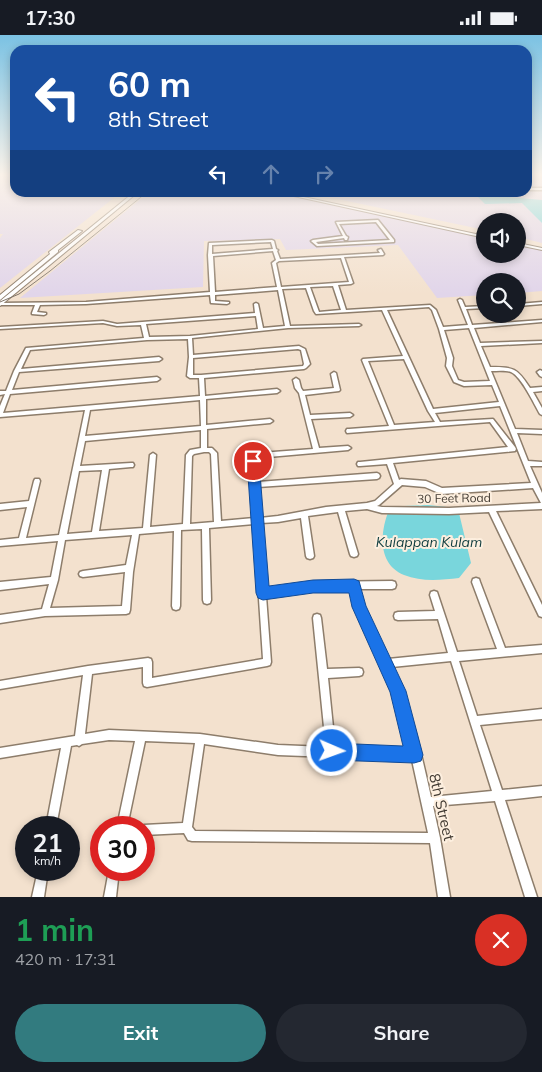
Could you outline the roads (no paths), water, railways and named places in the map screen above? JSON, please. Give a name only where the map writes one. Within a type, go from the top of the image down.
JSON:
[{"type":"main road","points":[[101,214],[51,253],[62,255],[111,214]]},
{"type":"main road","points":[[383,214],[476,234]]},
{"type":"main road","points":[[385,214],[476,234]]},
{"type":"main road","points":[[526,245],[542,248]]},
{"type":"main road","points":[[0,297],[56,254]]},
{"type":"main road","points":[[0,304],[56,254]]},
{"type":"street","points":[[378,221],[382,214]]},
{"type":"street","points":[[350,244],[337,223],[378,221]]},
{"type":"street","points":[[346,237],[312,241],[316,245],[393,241],[378,221]]},
{"type":"street","points":[[227,303],[214,303],[211,294],[209,244],[273,241],[278,260]]},
{"type":"street","points":[[288,327],[274,263],[278,260],[382,254],[380,250]]},
{"type":"street","points":[[210,255],[276,251]]},
{"type":"street","points":[[0,304],[86,303],[335,285],[352,282],[342,256]]},
{"type":"street","points":[[335,285],[344,311]]},
{"type":"street","points":[[307,286],[316,311],[321,313],[430,306],[434,310],[441,329],[450,358],[449,366],[456,381],[464,384],[494,383]]},
{"type":"street","points":[[460,300],[542,501]]},
{"type":"street","points":[[38,303],[34,313],[44,314]]},
{"type":"street","points":[[526,304],[542,303]]},
{"type":"street","points":[[256,304],[262,330]]},
{"type":"street","points":[[463,308],[476,307]]},
{"type":"street","points":[[384,309],[405,357],[438,423]]},
{"type":"street","points":[[0,328],[103,323],[117,325],[258,314]]},
{"type":"street","points":[[441,329],[542,321]]},
{"type":"street","points":[[143,323],[147,339]]},
{"type":"street","points":[[278,391],[0,414],[28,349],[190,337],[288,327],[359,325]]},
{"type":"street","points":[[190,337],[190,376],[200,377],[304,367],[307,364],[302,348],[191,357]]},
{"type":"street","points":[[479,345],[542,341]]},
{"type":"street","points":[[392,427],[365,360],[405,357]]},
{"type":"street","points":[[17,371],[159,359]]},
{"type":"street","points":[[489,369],[512,370],[517,373],[542,413]]},
{"type":"street","points":[[302,393],[337,390],[334,374]]},
{"type":"street","points":[[200,377],[203,398],[204,449]]},
{"type":"street","points":[[0,393],[157,379]]},
{"type":"street","points":[[296,380],[309,417],[316,450]]},
{"type":"street","points":[[529,390],[542,389]]},
{"type":"street","points":[[431,411],[503,404]]},
{"type":"street","points":[[45,613],[63,537],[88,407]]},
{"type":"street","points":[[309,417],[350,415]]},
{"type":"street","points":[[349,431],[491,420],[513,449],[360,464]]},
{"type":"street","points":[[82,439],[270,421]]},
{"type":"street","points":[[514,431],[542,432]]},
{"type":"street","points":[[0,685],[148,662],[147,683],[267,661],[253,461],[255,456],[348,448]]},
{"type":"street","points":[[176,606],[188,455],[192,452],[204,449],[214,453],[218,524]]},
{"type":"street","points":[[146,530],[153,455]]},
{"type":"street","points":[[389,462],[397,484]]},
{"type":"street","points":[[527,463],[542,464]]},
{"type":"street","points":[[77,469],[132,465]]},
{"type":"street","points":[[95,535],[106,467]]},
{"type":"street","points":[[255,485],[377,477]]},
{"type":"street","points":[[22,541],[37,481]]},
{"type":"street","points":[[368,507],[377,503],[401,482],[426,484],[441,491],[535,485]]},
{"type":"street","points":[[0,507],[32,504]]},
{"type":"street","name":"30 Feet Road","points":[[0,543],[257,521],[368,507],[382,510],[439,511],[542,506]]},
{"type":"street","points":[[341,509],[354,554]]},
{"type":"street","points":[[491,509],[542,613]]},
{"type":"street","points":[[304,514],[310,556]]},
{"type":"street","points":[[205,525],[207,600]]},
{"type":"street","points":[[0,619],[45,613],[126,610],[136,531]]},
{"type":"street","points":[[83,574],[130,567]]},
{"type":"street","points":[[0,585],[54,580]]},
{"type":"street","points":[[476,582],[503,653]]},
{"type":"street","points":[[263,593],[313,586],[392,585]]},
{"type":"street","name":"8th Street","points":[[354,586],[359,607],[398,691],[427,802],[435,838],[444,897]]},
{"type":"street","points":[[434,595],[531,897]]},
{"type":"street","points":[[398,616],[440,615]]},
{"type":"street","points":[[317,617],[332,751]]},
{"type":"street","points":[[385,663],[542,649]]},
{"type":"street","points":[[78,741],[88,670]]},
{"type":"street","points":[[323,674],[359,672]]},
{"type":"street","points":[[474,721],[542,714]]},
{"type":"street","points":[[0,753],[109,735],[200,739],[278,750],[414,755]]},
{"type":"street","points":[[124,816],[141,737]]},
{"type":"street","points":[[200,739],[187,828],[192,836],[435,838]]},
{"type":"street","points":[[53,816],[67,743]]},
{"type":"street","points":[[427,802],[542,791]]},
{"type":"street","points":[[155,829],[187,828]]},
{"type":"street","points":[[38,897],[41,881]]},
{"type":"street","points":[[110,897],[112,881]]},
{"type":"water","points":[[533,214],[542,214],[542,223]]},
{"type":"water","name":"Kulappan Kulam","points":[[428,505],[456,508],[459,513],[471,563],[459,578],[431,580],[417,579],[404,575],[395,570],[385,555],[383,537],[389,510],[404,506]]},
{"type":"railway","points":[[0,302],[19,294],[120,214]]}]
